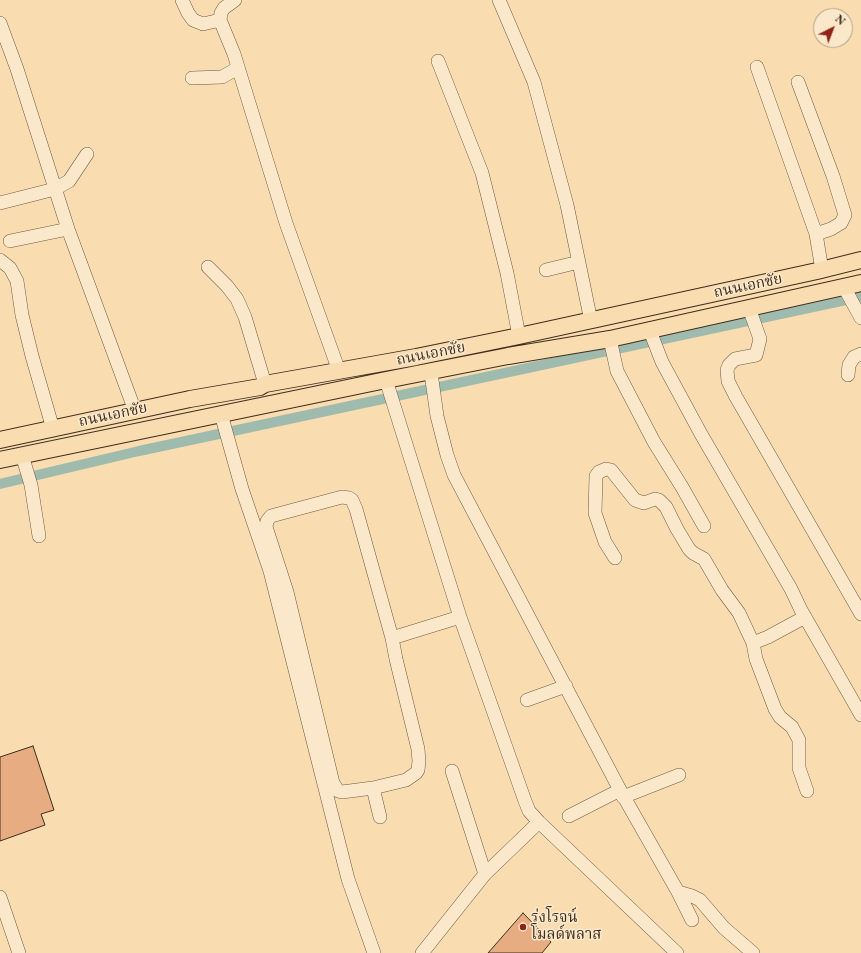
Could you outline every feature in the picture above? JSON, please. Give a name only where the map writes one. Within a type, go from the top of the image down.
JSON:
[{"type":"main road","name":"ถนนเอกชัย","points":[[0,440],[190,399],[260,387],[265,384],[339,371],[591,321],[861,260]]},
{"type":"main road","name":"ถนนเอกชัย","points":[[0,460],[25,462],[222,419],[388,387],[433,386],[508,356],[612,351],[650,331],[847,291],[861,283]]},
{"type":"street","points":[[182,0],[193,20],[203,24],[220,20]]},
{"type":"street","points":[[235,0],[224,8],[221,13],[220,20],[234,54],[286,223],[339,371]]},
{"type":"street","points":[[499,0],[534,82],[567,205],[591,321]]},
{"type":"street","points":[[0,23],[68,229],[135,411]]},
{"type":"street","points":[[438,62],[482,173],[507,273],[518,336]]},
{"type":"street","points":[[192,78],[222,77],[238,68]]},
{"type":"street","points":[[757,68],[816,234],[822,270]]},
{"type":"street","points":[[798,82],[833,176],[845,215],[836,226],[816,234]]},
{"type":"street","points":[[0,203],[56,189],[69,181],[87,154]]},
{"type":"street","points":[[10,241],[68,229]]},
{"type":"street","points":[[0,260],[10,268],[17,281],[22,315],[53,428]]},
{"type":"street","points":[[546,270],[579,262]]},
{"type":"street","points":[[208,267],[227,286],[237,299],[245,317],[265,384]]},
{"type":"street","points":[[847,291],[859,315]]},
{"type":"street","points":[[750,310],[760,339],[756,355],[735,358],[727,370],[728,381],[861,614]]},
{"type":"street","points":[[650,331],[662,362],[861,715]]},
{"type":"street","points":[[612,351],[617,371],[654,442],[704,526]]},
{"type":"street","points":[[848,375],[849,365],[854,357],[861,354]]},
{"type":"street","points":[[433,386],[447,455],[454,474],[622,793],[678,892],[692,920]]},
{"type":"street","points":[[388,387],[460,617],[529,811],[677,953]]},
{"type":"street","points":[[222,419],[242,489],[270,571],[348,879],[374,953]]},
{"type":"street","points":[[25,462],[31,485],[39,536]]},
{"type":"street","points":[[615,558],[605,542],[595,513],[596,476],[599,472],[606,469],[611,470],[635,500],[644,503],[655,499],[659,500],[666,507],[676,529],[689,549],[704,559],[722,590],[739,612],[753,643],[756,660],[775,709],[780,717],[792,727],[799,740],[799,768],[807,791]]},
{"type":"street","points":[[342,497],[352,500],[356,509],[392,638],[418,749],[418,770],[406,780],[373,788],[342,792],[338,791],[333,783],[287,592],[266,527],[267,521],[272,516],[342,497]]},
{"type":"street","points":[[392,638],[460,617]]},
{"type":"street","points":[[753,643],[768,637],[805,617]]},
{"type":"street","points":[[527,700],[566,686]]},
{"type":"street","points":[[452,770],[485,874]]},
{"type":"street","points":[[569,816],[622,793],[679,775]]},
{"type":"street","points":[[373,788],[380,817]]},
{"type":"street","points":[[422,953],[485,874],[539,822]]},
{"type":"street","points":[[678,892],[700,900],[724,928],[753,953]]},
{"type":"street","points":[[0,898],[20,953]]},
{"type":"building","points":[[33,746],[54,810],[41,814],[45,825],[0,841],[0,757]]},
{"type":"building","name":"รุ่งโรจน์ โมลด์พลาส","points":[[523,913],[551,942],[542,953],[488,953]]},
{"type":"waterway","points":[[0,484],[139,451],[861,297]]},
{"type":"place","name":"รุ่งโรจน์ โมลด์พลาส","points":[[523,927]]}]
